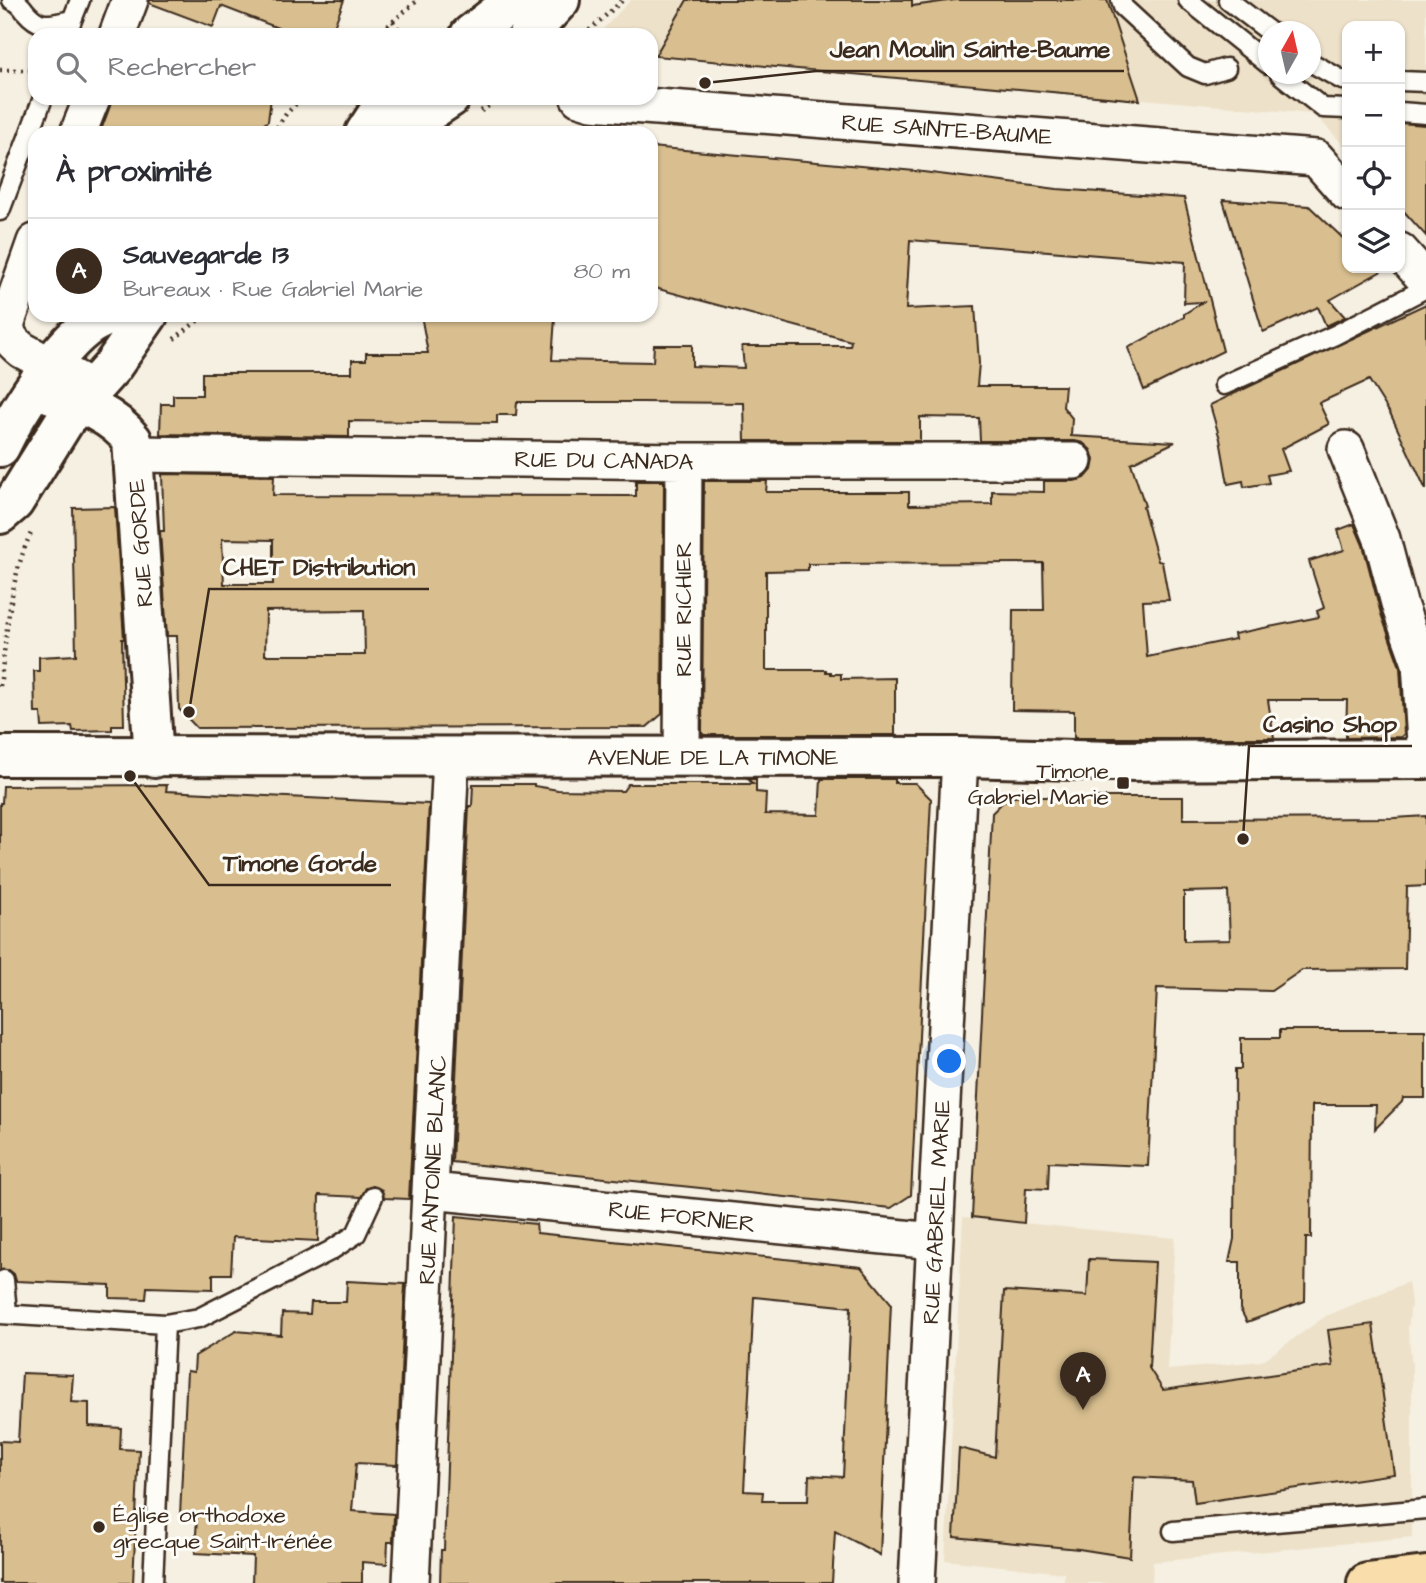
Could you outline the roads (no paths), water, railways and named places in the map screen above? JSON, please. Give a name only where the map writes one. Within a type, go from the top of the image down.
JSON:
[{"type":"highway","points":[[1367,1583],[1426,1576]]},
{"type":"street","points":[[120,28],[130,0]]},
{"type":"street","points":[[479,28],[515,0]]},
{"type":"street","points":[[535,28],[561,0]]},
{"type":"street","points":[[81,126],[89,105]]},
{"type":"street","points":[[370,126],[386,105]]},
{"type":"street","points":[[408,126],[439,105]]},
{"type":"street","name":"RUE SAINTE-BAUME","points":[[631,105],[1316,158],[1342,187]]},
{"type":"street","points":[[1405,257],[1426,280]]},
{"type":"street","points":[[28,262],[6,332],[43,377]]},
{"type":"street","points":[[0,447],[12,423],[43,377],[90,325],[96,322]]},
{"type":"street","points":[[16,523],[14,502],[67,418],[112,367],[158,329]]},
{"type":"street","name":"RUE GORDE","points":[[43,377],[87,396],[124,429],[132,440],[154,758]]},
{"type":"street","points":[[1346,449],[1382,539],[1400,607],[1420,663],[1426,759]]},
{"type":"street","name":"RUE DU CANADA","points":[[134,454],[684,461],[1074,461]]},
{"type":"street","name":"RUE RICHIER","points":[[682,757],[684,461]]},
{"type":"street","name":"AVENUE DE LA TIMONE","points":[[0,756],[960,757],[1114,761],[1426,759]]},
{"type":"street","name":"RUE ANTOINE BLANC","points":[[411,1583],[452,757]]},
{"type":"street","name":"RUE GABRIEL MARIE","points":[[917,1583],[960,757]]},
{"type":"street","name":"RUE FORNIER","points":[[431,1191],[934,1241]]},
{"type":"lane","points":[[16,1],[37,23],[69,27],[80,0]]},
{"type":"lane","points":[[1121,0],[1123,7],[1188,67],[1205,74],[1226,68]]},
{"type":"lane","points":[[1188,0],[1258,55]]},
{"type":"lane","points":[[1228,0],[1258,23]]},
{"type":"lane","points":[[1321,68],[1342,80]]},
{"type":"lane","points":[[1405,81],[1426,82]]},
{"type":"lane","points":[[1293,84],[1323,108],[1342,109]]},
{"type":"lane","points":[[32,126],[40,105]]},
{"type":"lane","points":[[1405,113],[1426,114]]},
{"type":"lane","points":[[0,211],[28,137]]},
{"type":"lane","points":[[1224,385],[1335,335],[1426,288]]},
{"type":"lane","points":[[4,1280],[4,1313],[165,1324],[199,1318],[330,1251],[356,1234],[373,1197]]},
{"type":"lane","points":[[153,1583],[165,1324]]},
{"type":"lane","points":[[1173,1531],[1419,1509]]},
{"type":"place","name":"Jean Moulin Sainte-Baume","points":[[705,83]]},
{"type":"place","name":"CHET Distribution","points":[[189,712]]},
{"type":"place","name":"Timone Gorde","points":[[130,776]]},
{"type":"place","name":"Timone Gabriel Marie","points":[[1123,783]]},
{"type":"place","name":"Casino Shop","points":[[1243,839]]},
{"type":"place","name":"Sauvegarde 13","points":[[1083,1410]]},
{"type":"place","name":"Église orthodoxe grecque Saint-Irénée","points":[[99,1527]]}]
